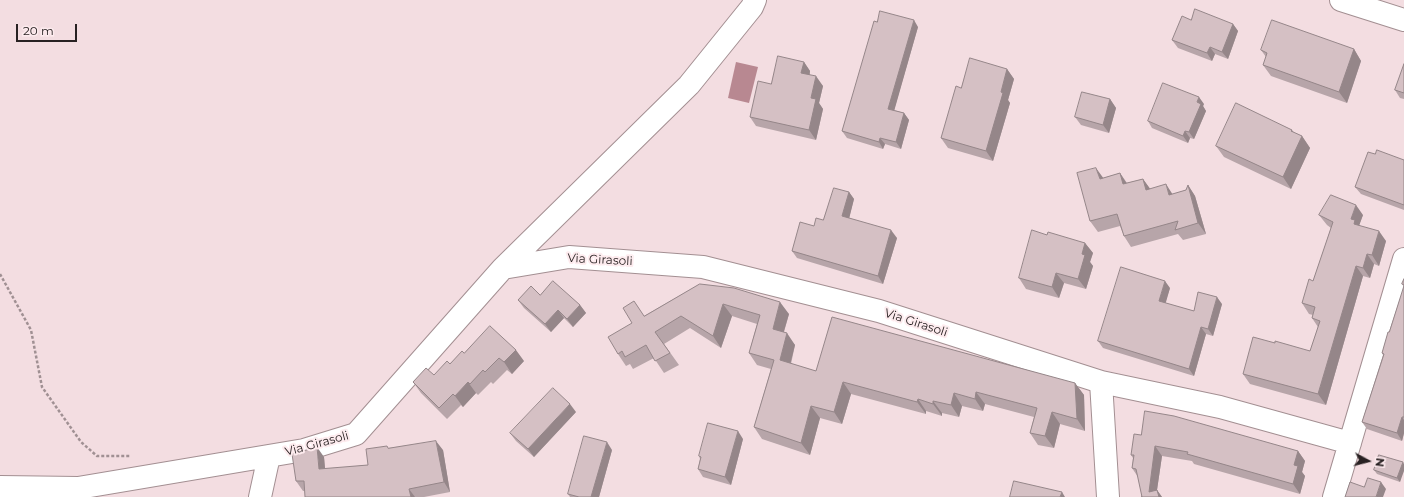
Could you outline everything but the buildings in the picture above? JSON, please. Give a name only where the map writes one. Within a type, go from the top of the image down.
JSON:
[{"type":"street","points":[[503,268],[689,84],[752,7],[755,0]]},
{"type":"street","points":[[1341,0],[1404,20]]},
{"type":"street","name":"Via Girasoli","points":[[0,487],[78,488],[304,450],[356,434],[503,268],[569,257],[703,267],[879,312],[1101,382],[1220,407],[1350,443]]},
{"type":"street","points":[[1334,497],[1404,259]]},
{"type":"street","points":[[1101,382],[1108,497]]},
{"type":"street","points":[[260,497],[268,456]]},
{"type":"path","points":[[0,274],[31,330],[42,387],[81,442],[97,456],[136,456]]},
{"type":"shaded area","points":[[736,62],[758,67],[749,103],[728,98]]}]
